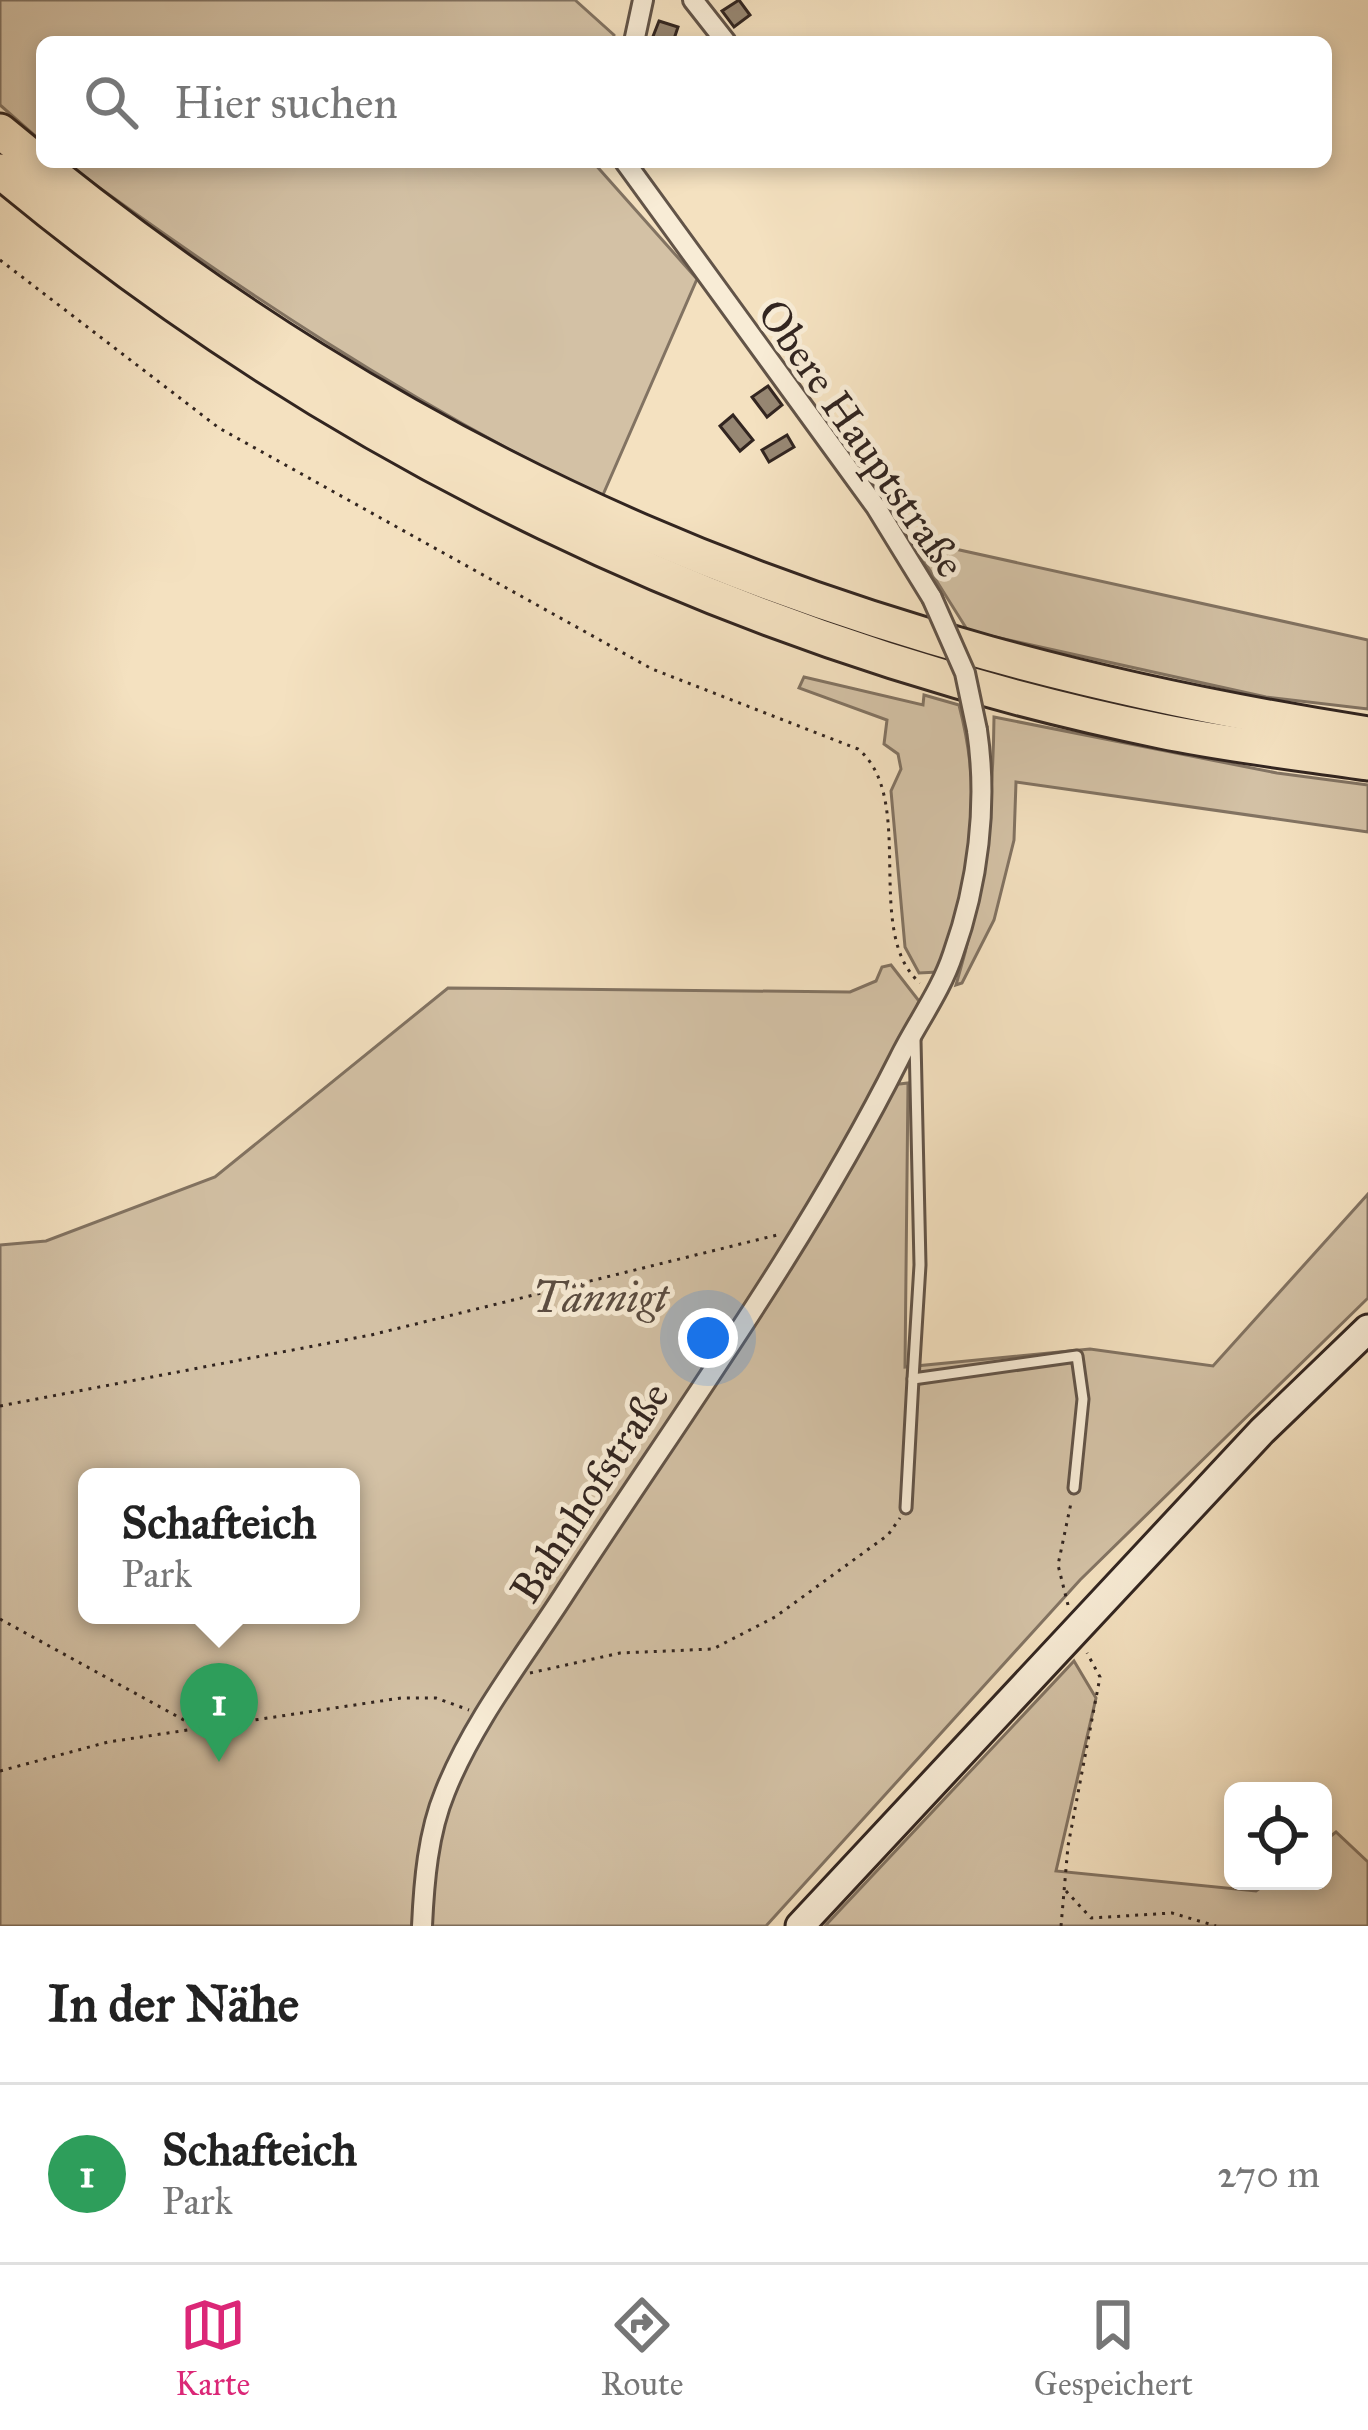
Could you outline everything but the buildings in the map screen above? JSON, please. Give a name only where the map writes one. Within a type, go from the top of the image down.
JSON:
[{"type":"highway","points":[[0,131],[36,160]]},
{"type":"highway","points":[[46,168],[153,253],[356,388],[648,537],[836,610],[1040,670],[1166,700],[1368,734]]},
{"type":"highway","points":[[0,171],[136,278],[322,401],[525,515],[634,564],[831,640],[1036,702],[1162,732],[1368,763]]},
{"type":"main road","points":[[800,1926],[1292,1400],[1368,1329]]},
{"type":"street","points":[[635,36],[643,0]]},
{"type":"street","points":[[693,0],[721,36]]},
{"type":"street","name":"Obere Hauptstraße","points":[[629,168],[876,507],[932,598],[965,673],[982,770],[975,869],[954,954],[938,990]]},
{"type":"street","name":"Bahnhofstraße","points":[[422,1926],[428,1853],[445,1792],[483,1723],[804,1228],[938,990]]},
{"type":"lane","points":[[906,1508],[920,1265],[914,1028]]},
{"type":"lane","points":[[913,1379],[1077,1356],[1083,1399],[1074,1488]]},
{"type":"path","points":[[0,260],[219,428],[652,669],[858,748],[871,759],[883,793],[900,957],[917,982],[938,990]]},
{"type":"path","points":[[0,1406],[371,1335],[804,1228]]},
{"type":"path","points":[[1060,1926],[1100,1677],[1074,1631],[1058,1564],[1074,1488]]},
{"type":"path","points":[[511,1678],[620,1652],[713,1649],[775,1617],[888,1535],[906,1508]]},
{"type":"path","points":[[0,1619],[203,1730]]},
{"type":"path","points":[[0,1771],[108,1742],[401,1698],[436,1698],[474,1712],[483,1723]]},
{"type":"path","points":[[1064,1890],[1091,1918]]},
{"type":"path","points":[[1084,1926],[1091,1918],[1172,1913],[1216,1926]]},
{"type":"green space","points":[[0,0],[575,0],[614,35],[36,36],[36,137],[0,105]]},
{"type":"green space","points":[[72,168],[598,168],[697,279],[602,497],[392,383],[193,254]]},
{"type":"green space","points":[[937,545],[1368,640],[1368,709],[1266,697],[968,631],[919,553]]},
{"type":"green space","points":[[804,677],[923,705],[924,695],[959,705],[971,775],[970,840],[938,972],[919,973],[905,947],[891,791],[901,769],[898,754],[884,744],[887,720],[799,688]]},
{"type":"green space","points":[[994,717],[1277,773],[1368,785],[1368,832],[1016,782],[1014,840],[994,920],[962,983],[956,985],[985,852]]},
{"type":"green space","name":"Tännigt","points":[[891,965],[919,1001],[883,1086],[908,1083],[905,1367],[1090,1349],[1213,1366],[1368,1194],[1368,1298],[1080,1580],[766,1926],[0,1926],[0,1245],[46,1241],[215,1177],[448,988],[850,992],[876,981],[882,967]]},
{"type":"green space","points":[[1074,1661],[1096,1698],[1056,1871],[1224,1890],[1332,1890],[1332,1835],[1336,1832],[1368,1862],[1368,1926],[825,1926]]},
{"type":"place","name":"Schafteich","points":[[219,1762]]}]
